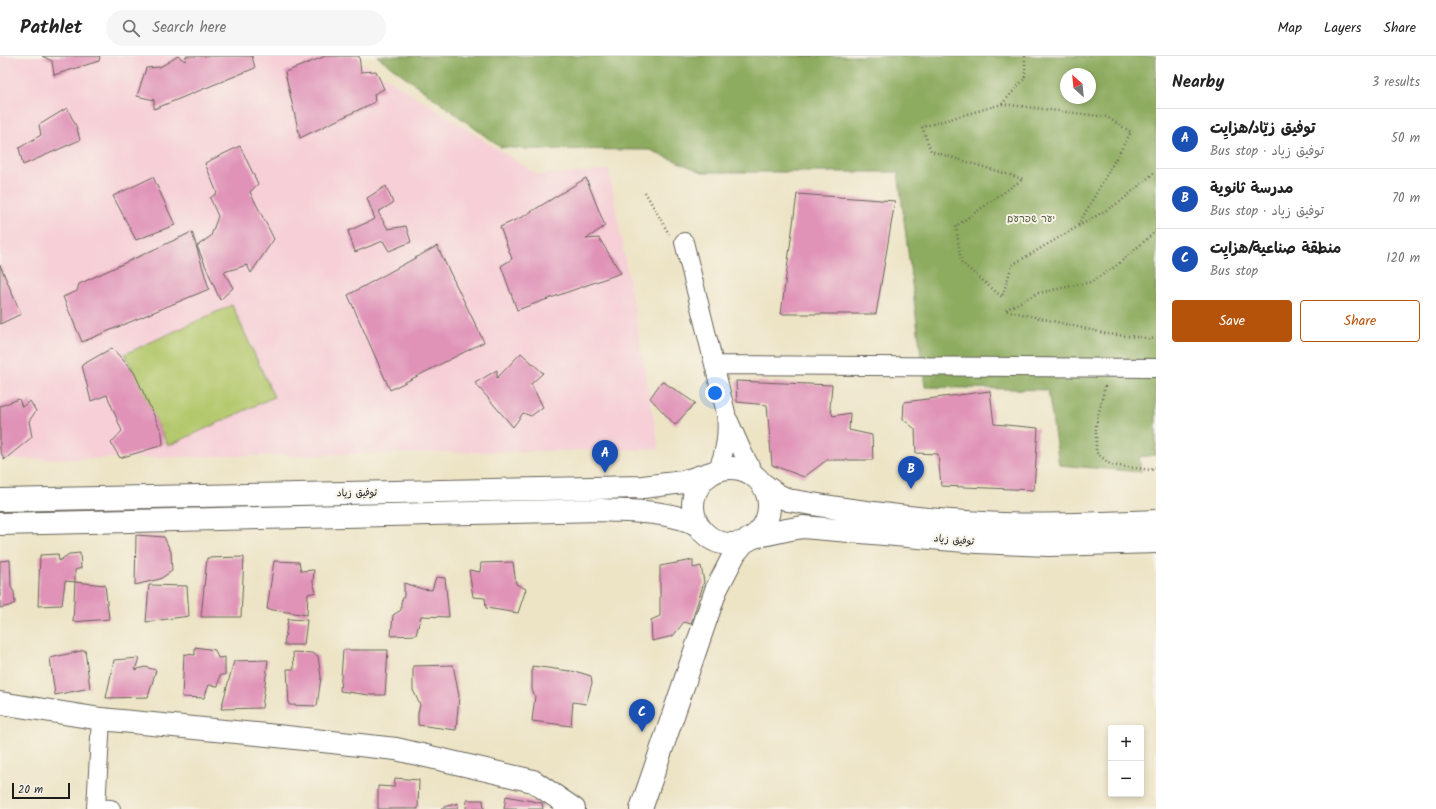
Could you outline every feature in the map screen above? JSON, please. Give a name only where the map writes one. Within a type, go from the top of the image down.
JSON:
[{"type":"main road","points":[[641,809],[716,590],[735,553],[762,529],[768,519],[770,508],[769,496],[760,481],[746,470],[734,468],[722,469],[714,472],[702,481],[694,497],[694,516],[701,529],[714,562],[716,590]]},
{"type":"main road","name":"توفيق زياد","points":[[0,500],[643,487],[683,482],[714,472]]},
{"type":"main road","name":"توفيق زياد","points":[[760,481],[776,494],[788,500],[870,513],[909,517],[1002,524],[1156,521]]},
{"type":"main road","points":[[0,524],[601,510],[670,515],[685,518],[701,529],[708,537],[720,543],[732,545],[749,540]]},
{"type":"main road","name":"توفيق زياد","points":[[749,540],[803,527],[977,542],[1049,545],[1156,542]]},
{"type":"main road","points":[[0,703],[101,720],[277,736],[396,749],[533,781],[574,809]]},
{"type":"street","points":[[684,242],[726,413],[743,453],[760,481]]},
{"type":"street","points":[[714,365],[1156,368]]},
{"type":"street","points":[[714,472],[724,455],[727,425],[726,413]]},
{"type":"street","points":[[101,720],[96,808],[111,809]]},
{"type":"path","points":[[1002,104],[1025,78],[1025,56]]},
{"type":"path","points":[[1077,227],[1130,132],[1107,117],[1002,104],[922,127],[931,151],[1022,179],[956,226],[961,262],[1002,297],[1012,265],[1120,202],[1156,171]]},
{"type":"path","points":[[645,192],[672,239],[684,242]]},
{"type":"path","points":[[1156,231],[1116,266],[1091,282],[1038,293],[1006,310],[1108,334],[1156,340]]},
{"type":"path","points":[[1106,383],[1096,425],[1096,452],[1111,465],[1152,470],[1156,467]]},
{"type":"shaded area","points":[[0,56],[348,56],[376,71],[538,175],[609,170],[659,449],[0,460]]},
{"type":"green space","name":"יער שפרעם","points":[[377,56],[1156,56],[1156,455],[1139,457],[1141,472],[1059,465],[1048,390],[925,387],[898,172],[702,172],[650,150],[526,149],[500,147]]},
{"type":"green space","points":[[232,305],[274,397],[168,446],[125,354]]},
{"type":"building","points":[[42,56],[100,56],[99,61],[54,75],[52,61]]},
{"type":"building","points":[[178,56],[185,61],[186,56],[252,56],[255,68],[154,109],[154,100],[137,96],[146,68],[160,67]]},
{"type":"building","points":[[326,56],[359,56],[361,72],[376,71],[384,89],[374,94],[375,102],[300,138],[285,72]]},
{"type":"building","points":[[67,108],[77,128],[80,140],[23,165],[19,148],[41,135],[39,125]]},
{"type":"building","points":[[240,146],[258,184],[250,192],[274,239],[251,273],[247,265],[224,272],[233,288],[220,300],[197,246],[211,236],[218,216],[210,198],[217,193],[205,163]]},
{"type":"building","points":[[153,177],[175,225],[136,240],[113,196]]},
{"type":"building","points":[[586,178],[605,226],[586,239],[599,238],[621,273],[517,310],[501,266],[512,259],[500,227],[524,216]]},
{"type":"building","points":[[386,186],[393,203],[378,212],[388,229],[406,226],[411,242],[389,251],[383,241],[355,252],[348,231],[375,219],[367,198]]},
{"type":"building","points":[[797,194],[895,201],[876,314],[781,314]]},
{"type":"building","points":[[192,232],[209,289],[82,342],[63,297],[77,291],[79,284]]},
{"type":"building","points":[[437,246],[484,342],[390,390],[348,295]]},
{"type":"building","points":[[0,265],[21,314],[0,324]]},
{"type":"building","points":[[112,348],[134,372],[162,433],[163,445],[120,458],[111,443],[122,431],[107,395],[91,401],[82,365]]},
{"type":"building","points":[[521,353],[543,373],[531,384],[543,407],[531,416],[523,413],[513,427],[475,383],[497,370],[497,378]]},
{"type":"building","points":[[662,381],[695,403],[675,425],[650,398]]},
{"type":"building","points":[[736,381],[832,385],[830,408],[833,416],[850,413],[849,430],[872,435],[873,460],[827,460],[804,477],[772,465],[767,405],[737,402]]},
{"type":"building","points":[[990,391],[994,424],[1038,428],[1034,490],[941,486],[938,454],[916,453],[915,429],[903,419],[904,402]]},
{"type":"building","points":[[19,399],[22,407],[30,401],[36,411],[29,421],[32,437],[4,460],[0,450],[0,406]]},
{"type":"building","points":[[136,535],[164,537],[171,552],[172,571],[160,579],[135,585]]},
{"type":"building","points":[[80,553],[81,568],[75,570],[75,582],[65,581],[62,605],[38,606],[40,555],[58,554],[59,561],[69,554]]},
{"type":"building","points":[[244,557],[241,617],[201,617],[207,558]]},
{"type":"building","points":[[10,560],[11,587],[14,592],[15,603],[0,608],[0,561]]},
{"type":"building","points":[[693,560],[693,568],[701,566],[704,582],[691,624],[684,622],[673,636],[652,641],[651,620],[660,616],[660,566]]},
{"type":"building","points":[[274,561],[299,562],[301,571],[314,570],[313,582],[316,592],[308,594],[307,615],[267,609]]},
{"type":"building","points":[[513,562],[516,584],[526,589],[518,613],[486,608],[485,598],[473,597],[469,570],[480,572],[481,563]]},
{"type":"building","points":[[436,577],[445,578],[449,617],[421,616],[416,635],[391,636],[393,615],[401,610],[401,602],[404,596],[404,583],[422,589],[432,590]]},
{"type":"building","points":[[75,582],[105,585],[109,619],[73,622]]},
{"type":"building","points":[[149,585],[187,586],[189,616],[146,622]]},
{"type":"building","points":[[288,619],[307,620],[304,645],[284,645]]},
{"type":"building","points":[[195,647],[215,650],[218,658],[225,657],[225,675],[220,675],[218,686],[209,685],[204,698],[182,697],[184,654],[195,655]]},
{"type":"building","points":[[85,650],[90,688],[55,695],[50,658]]},
{"type":"building","points":[[343,650],[388,650],[385,695],[369,695],[340,691]]},
{"type":"building","points":[[293,652],[312,653],[318,656],[321,677],[317,706],[289,705],[287,669],[294,669]]},
{"type":"building","points":[[139,658],[135,670],[145,667],[156,670],[148,697],[106,698],[114,660]]},
{"type":"building","points":[[268,660],[262,708],[221,709],[234,661]]},
{"type":"building","points":[[453,665],[459,696],[456,730],[418,725],[420,705],[413,690],[413,666]]},
{"type":"building","points":[[532,666],[578,672],[591,676],[592,683],[586,704],[573,702],[571,726],[532,721],[535,696],[532,690]]},
{"type":"building","points":[[395,778],[419,780],[418,809],[378,809],[378,786],[394,787]]},
{"type":"building","points":[[506,796],[542,803],[543,809],[504,809]]},
{"type":"building","points":[[467,800],[483,800],[484,809],[466,809]]},
{"type":"building","points":[[458,803],[457,809],[441,809],[441,808]]},
{"type":"place","name":"توفيق زيّاد/هزايِت","points":[[605,473]]},
{"type":"place","name":"مدرسة ثانوية","points":[[911,489]]},
{"type":"place","name":"منطقة صناعية/هزايِت","points":[[642,732]]}]
